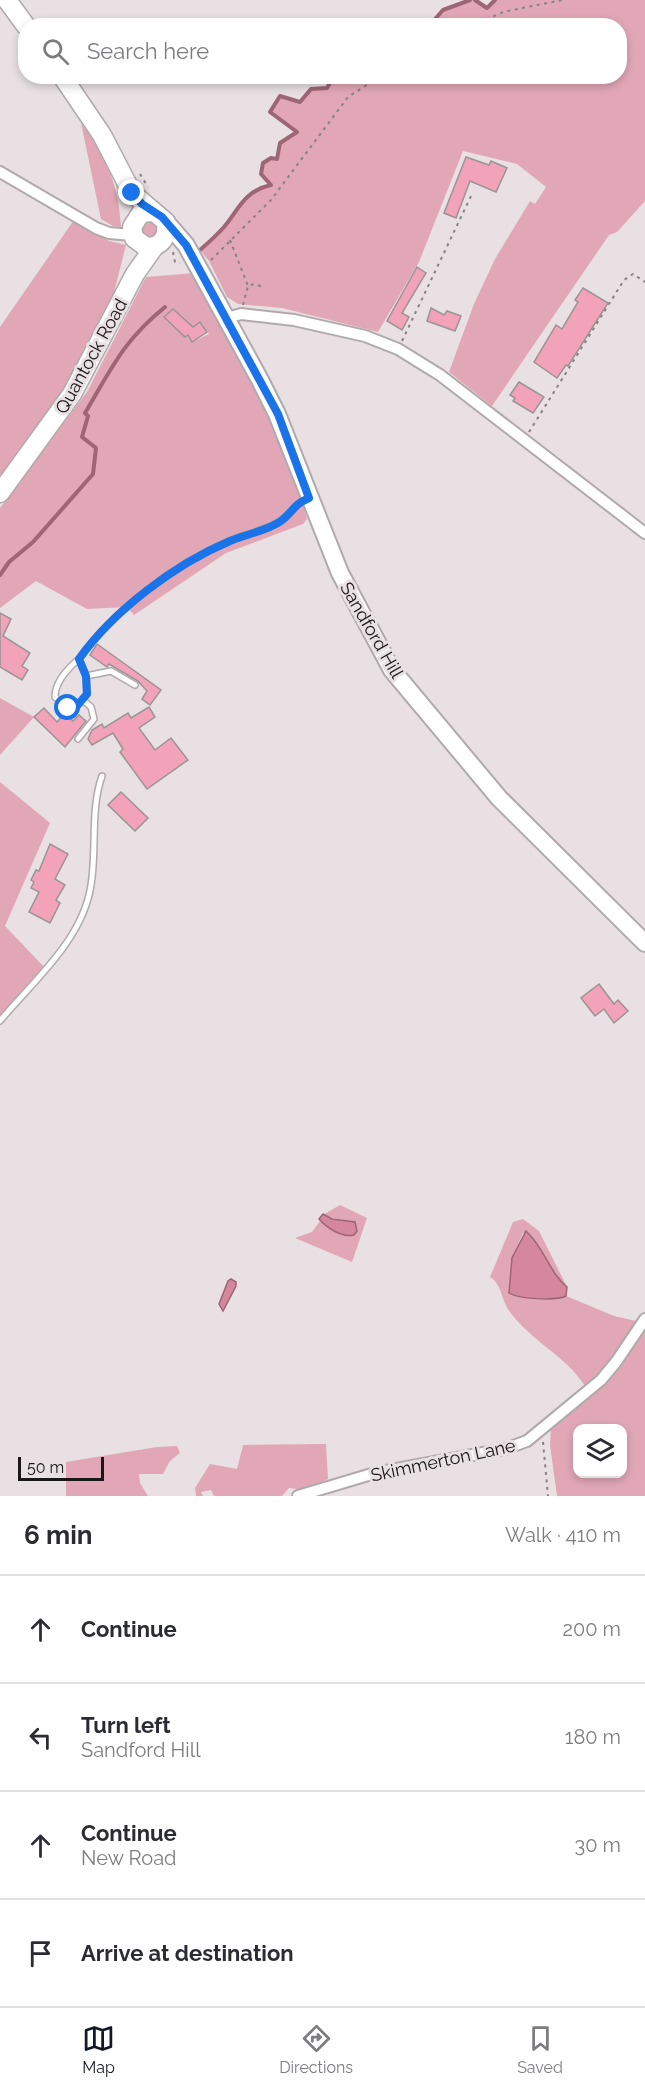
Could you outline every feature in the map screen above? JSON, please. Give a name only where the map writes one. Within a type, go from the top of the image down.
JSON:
[{"type":"main road","points":[[8,0],[20,18]]},
{"type":"main road","points":[[67,84],[111,151],[130,174],[142,204],[158,209]]},
{"type":"main road","name":"Quantock Road","points":[[130,174],[135,274]]},
{"type":"main road","points":[[158,209],[141,213],[133,233],[142,246],[174,247],[195,262]]},
{"type":"main road","points":[[156,246],[166,234],[158,209]]},
{"type":"main road","name":"Sandford Hill","points":[[158,209],[181,237],[195,262],[234,316],[278,414],[339,573],[367,627],[414,699],[498,798],[645,944]]},
{"type":"main road","name":"Quantock Road","points":[[0,493],[72,394],[135,274],[156,246]]},
{"type":"street","points":[[0,172],[96,228],[109,233],[133,233]]},
{"type":"street","points":[[234,316],[294,320],[340,329],[398,349],[440,375],[645,533]]},
{"type":"street","name":"Skimmerton Lane","points":[[298,1496],[375,1473],[505,1449],[528,1441],[601,1380],[645,1319]]},
{"type":"lane","points":[[79,659],[86,676],[87,694],[76,707],[68,708],[55,698],[55,690],[61,679],[108,623],[178,570],[230,541],[282,520],[295,504],[309,498]]},
{"type":"lane","points":[[86,676],[98,671],[111,671],[121,674],[135,685]]},
{"type":"lane","points":[[78,739],[93,719],[91,707],[84,700]]},
{"type":"lane","points":[[0,1021],[65,946],[84,909],[91,889],[95,862],[96,793],[102,776]]},
{"type":"path","points":[[490,18],[503,12],[562,0]]},
{"type":"path","points":[[195,262],[230,240],[271,200],[348,97],[368,84]]},
{"type":"path","points":[[130,174],[158,209]]},
{"type":"path","points":[[398,349],[472,194]]},
{"type":"path","points":[[230,240],[248,286],[234,316]]},
{"type":"path","points":[[525,439],[624,280],[633,274],[645,282]]},
{"type":"path","points":[[248,286],[254,284],[263,287]]},
{"type":"path","points":[[542,1430],[549,1496]]},
{"type":"shaded area","points":[[470,0],[475,0],[487,8],[495,0],[645,0],[645,201],[617,232],[609,235],[492,406],[449,372],[474,304],[495,259],[530,201],[535,204],[546,187],[517,164],[463,151],[419,262],[378,332],[282,308],[238,304],[227,297],[209,261],[200,250],[224,227],[248,197],[270,185],[261,174],[263,163],[271,158],[277,158],[280,143],[297,132],[270,112],[280,96],[300,101],[311,89],[327,88],[330,84],[627,84],[627,18],[436,18],[443,10]]},
{"type":"shaded area","points":[[81,123],[98,148],[110,172],[117,197],[121,227],[113,226],[101,219]]},
{"type":"shaded area","points":[[74,220],[109,241],[126,245],[110,308],[45,421],[0,478],[0,327]]},
{"type":"shaded area","points":[[150,221],[158,229],[150,237],[142,229]]},
{"type":"shaded area","points":[[194,273],[233,340],[244,371],[257,389],[300,492],[307,519],[303,524],[226,553],[134,615],[127,607],[87,609],[36,581],[0,608],[0,508],[87,392],[146,277]],"holes":[[[173,309],[193,327],[201,322],[209,334],[192,342],[188,335],[185,336],[165,318]]]},
{"type":"shaded area","points":[[0,698],[34,717],[0,755]]},
{"type":"shaded area","points":[[0,782],[50,823],[5,926],[45,968],[0,1021]]},
{"type":"shaded area","points":[[340,1205],[367,1218],[352,1262],[295,1238],[312,1232],[320,1221],[346,1236],[355,1222],[321,1216]]},
{"type":"shaded area","points":[[323,1214],[332,1219],[355,1222],[357,1231],[354,1235],[349,1236],[335,1232],[319,1219]]},
{"type":"shaded area","points":[[523,1219],[539,1231],[567,1287],[557,1278],[530,1235],[523,1233],[512,1258],[509,1293],[518,1297],[550,1299],[566,1296],[614,1316],[636,1321],[616,1356],[585,1386],[568,1366],[518,1322],[507,1307],[497,1284],[490,1277],[513,1222]]},
{"type":"shaded area","points":[[526,1231],[567,1287],[566,1296],[538,1299],[509,1293],[512,1258]]},
{"type":"shaded area","points":[[231,1279],[236,1282],[236,1286],[223,1311],[219,1304],[228,1281]]},
{"type":"shaded area","points":[[645,1328],[645,1496],[557,1496],[550,1445],[551,1427],[614,1372]]},
{"type":"shaded area","points":[[326,1444],[328,1479],[305,1490],[289,1488],[282,1496],[214,1496],[211,1490],[201,1492],[203,1496],[196,1496],[195,1488],[210,1464],[237,1469],[243,1445]]},
{"type":"shaded area","points":[[177,1446],[180,1453],[170,1461],[163,1474],[139,1474],[140,1483],[148,1496],[66,1496],[66,1462],[157,1447]]},
{"type":"building","points":[[466,157],[489,165],[491,161],[507,168],[496,192],[470,181],[456,218],[444,213]]},
{"type":"building","points":[[417,267],[426,273],[402,313],[409,317],[402,330],[387,321]]},
{"type":"building","points":[[583,288],[608,303],[568,366],[566,365],[557,378],[534,362],[556,325],[562,329],[578,302],[575,300]]},
{"type":"building","points":[[431,308],[444,315],[447,311],[461,316],[455,331],[427,321]]},
{"type":"building","points":[[173,309],[193,327],[200,322],[207,332],[192,342],[188,335],[185,337],[164,317]]},
{"type":"building","points":[[519,382],[544,397],[533,413],[513,401],[515,398],[510,395]]},
{"type":"building","points":[[0,613],[11,619],[3,636],[30,653],[22,666],[28,670],[22,680],[0,667]]},
{"type":"building","points":[[97,644],[161,690],[150,705],[142,699],[147,691],[138,681],[109,664],[107,667],[90,655]]},
{"type":"building","points":[[149,707],[155,717],[139,728],[155,750],[171,738],[188,760],[147,789],[120,752],[123,749],[113,733],[92,745],[88,739],[92,730],[102,724],[104,728],[128,713],[131,718]]},
{"type":"building","points":[[44,708],[57,722],[65,713],[73,721],[79,715],[86,721],[65,747],[34,717]]},
{"type":"building","points":[[121,792],[148,818],[135,831],[108,805]]},
{"type":"building","points":[[50,844],[68,854],[55,879],[65,885],[56,900],[60,903],[50,923],[29,912],[39,892],[31,888],[34,882],[31,880],[36,870],[39,871]]},
{"type":"building","points":[[599,984],[614,1004],[618,1000],[628,1011],[614,1023],[604,1009],[595,1016],[581,998]]},
{"type":"waterway","points":[[436,18],[443,10],[470,0]]},
{"type":"waterway","points":[[475,0],[487,8],[495,0]]},
{"type":"waterway","points":[[200,250],[224,227],[248,196],[271,185],[261,174],[263,163],[271,158],[277,159],[280,143],[297,132],[270,112],[280,96],[300,102],[311,89],[327,88],[329,84]]},
{"type":"waterway","points":[[0,575],[9,562],[33,542],[93,474],[96,448],[82,437],[88,416],[85,413],[128,344],[165,307]]},
{"type":"route","points":[[68,708],[76,707],[87,694],[86,676],[79,659],[108,623],[140,597],[188,564],[230,541],[282,520],[295,504],[309,498],[278,414],[186,245],[162,217],[142,204],[132,193]]}]
